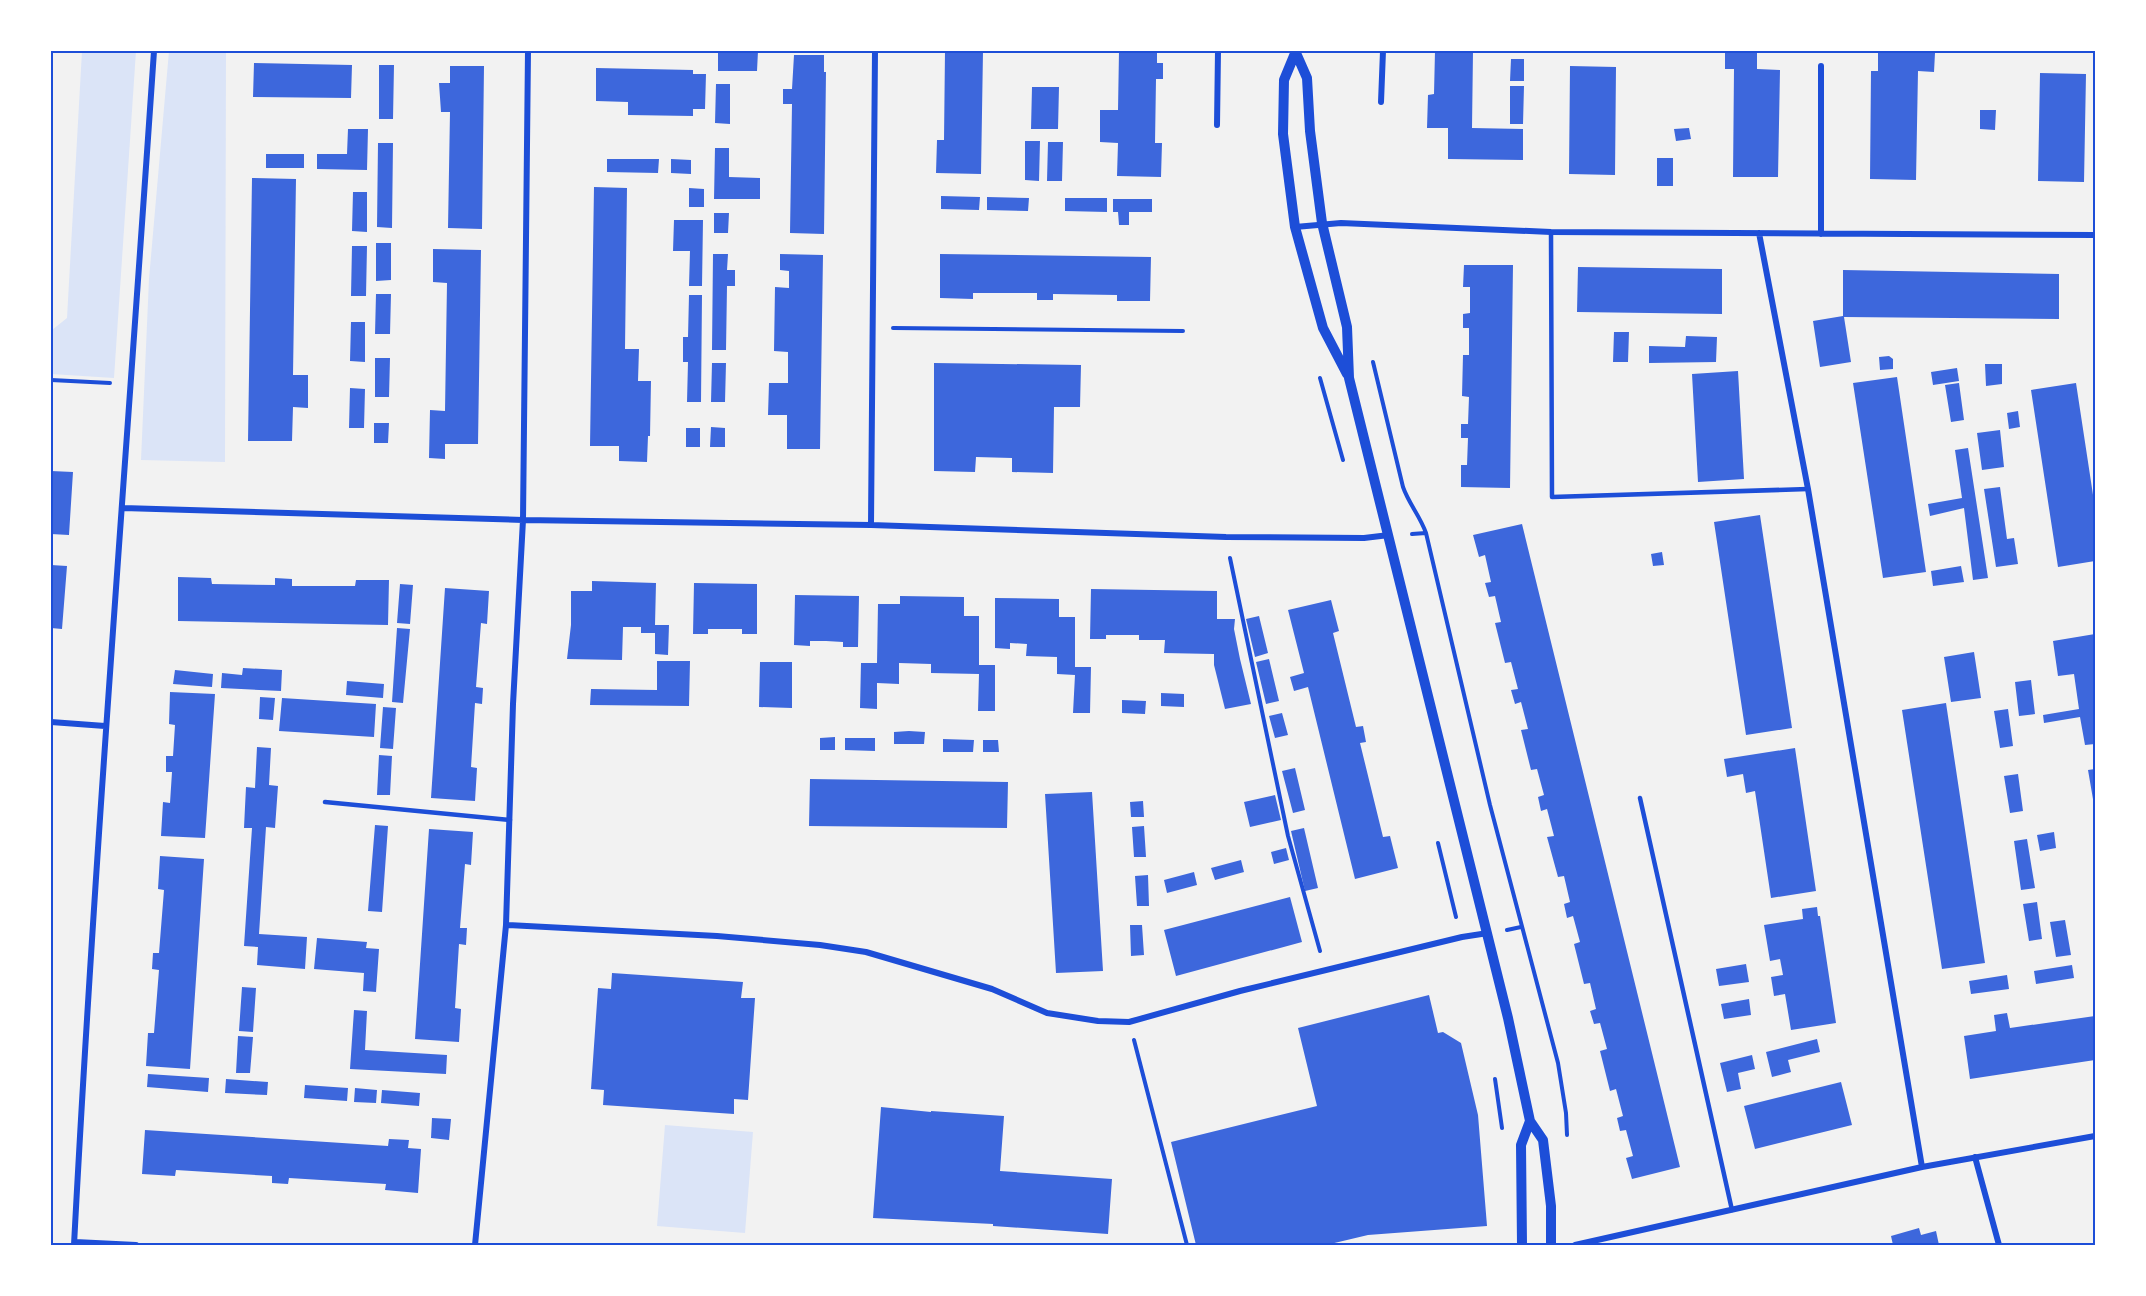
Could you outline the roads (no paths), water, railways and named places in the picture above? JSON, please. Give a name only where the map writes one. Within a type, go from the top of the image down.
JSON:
[{"type":"street","points":[[136,1245],[74,1244],[105,726],[123,508],[154,51]]},
{"type":"street","points":[[475,1245],[506,925],[513,705],[523,520],[528,51]]},
{"type":"street","points":[[871,525],[875,51]]},
{"type":"street","points":[[1217,125],[1218,51]]},
{"type":"street","points":[[1381,102],[1383,51]]},
{"type":"street","points":[[1296,52],[1307,78],[1310,131],[1322,223],[1347,327],[1349,378],[1488,933],[1530,1121],[1543,1140],[1551,1206],[1551,1245]]},
{"type":"street","points":[[1296,52],[1284,80],[1283,134],[1295,227],[1323,328],[1349,378]]},
{"type":"street","points":[[1821,66],[1821,234]]},
{"type":"street","points":[[1295,227],[1322,223],[1551,232],[2095,234]]},
{"type":"street","points":[[1759,233],[1808,489],[1922,1167]]},
{"type":"street","points":[[123,508],[523,520],[871,525],[1226,537],[1364,538],[1389,535]]},
{"type":"street","points":[[51,722],[105,726]]},
{"type":"street","points":[[506,925],[717,936],[820,945],[866,952],[992,989],[1047,1013],[1129,1022],[1240,991],[1488,933]]},
{"type":"street","points":[[1522,1245],[1521,1145],[1530,1121]]},
{"type":"street","points":[[1575,1245],[1922,1167],[2095,1137]]},
{"type":"street","points":[[1975,1157],[1999,1245]]},
{"type":"lane","points":[[1551,232],[1552,497],[1808,489]]},
{"type":"lane","points":[[1640,798],[1732,1210]]},
{"type":"lane","points":[[325,802],[510,819]]}]
